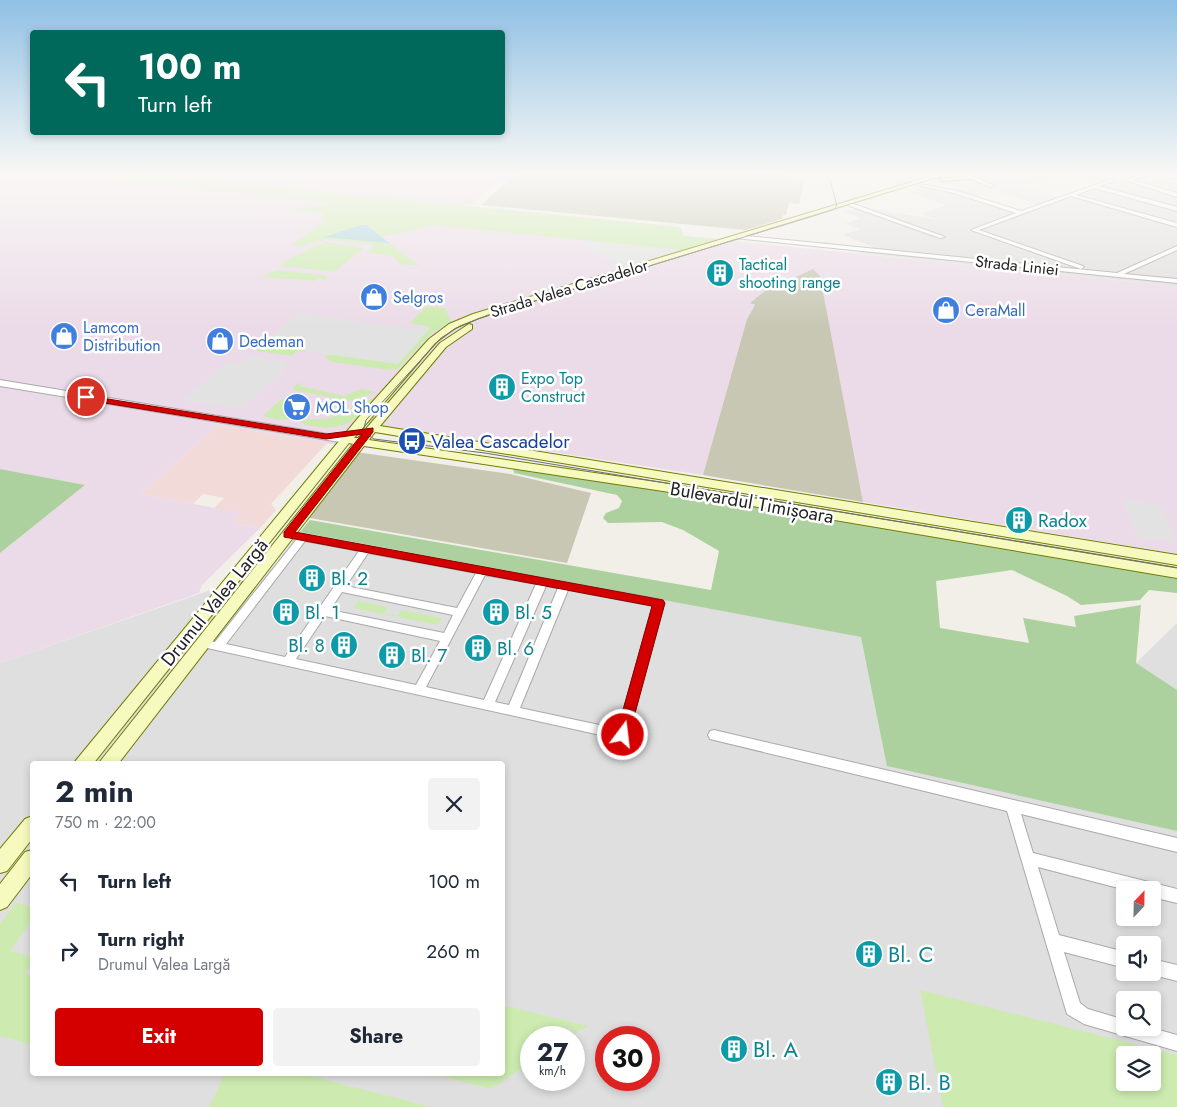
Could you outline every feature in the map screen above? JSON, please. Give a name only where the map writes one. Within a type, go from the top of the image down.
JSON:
[{"type":"main road","name":"Strada Valea Cascadelor","points":[[353,438],[374,429],[446,343],[464,330],[562,294],[781,224]]},
{"type":"main road","name":"Strada Valea Cascadelor","points":[[620,276],[801,224]]},
{"type":"main road","name":"Strada Valea Cascadelor","points":[[353,438],[432,341],[444,332],[468,319],[562,294]]},
{"type":"main road","points":[[432,341],[446,343]]},
{"type":"main road","name":"Bulevardul Timișoara","points":[[374,429],[1042,544],[1177,574]]},
{"type":"main road","name":"Drumul Valea Largă","points":[[110,761],[210,645],[288,535],[353,438]]},
{"type":"main road","name":"Drumul Valea Largă","points":[[84,761],[353,438]]},
{"type":"main road","name":"Bulevardul Timișoara","points":[[353,438],[1042,544],[1177,560]]},
{"type":"main road","points":[[0,864],[30,826]]},
{"type":"main road","points":[[0,900],[30,862]]},
{"type":"street","points":[[903,224],[942,237]]},
{"type":"street","points":[[992,224],[974,230],[1097,273]]},
{"type":"street","name":"Strada Liniei","points":[[737,237],[1177,280]]},
{"type":"street","points":[[1118,275],[1177,248]]},
{"type":"street","name":"Bulevardul Timișoara","points":[[0,383],[326,436],[353,438]]},
{"type":"street","points":[[288,535],[659,603],[623,735],[210,645],[303,538]]},
{"type":"street","points":[[288,662],[366,549]]},
{"type":"street","points":[[419,690],[482,570]]},
{"type":"street","points":[[488,705],[542,582]]},
{"type":"street","points":[[513,711],[564,586]]},
{"type":"street","points":[[340,588],[460,612]]},
{"type":"street","points":[[323,612],[447,638]]},
{"type":"street","points":[[714,735],[1177,845]]},
{"type":"street","points":[[1012,806],[1073,1008],[1077,1013],[1177,1043]]},
{"type":"street","points":[[1028,858],[1177,896]]},
{"type":"street","points":[[1052,941],[1116,958]]},
{"type":"street","points":[[1161,969],[1177,973]]},
{"type":"shaded area","points":[[0,224],[647,224],[680,227],[684,236],[1177,286],[1177,554],[863,502],[820,277],[751,304],[755,305],[747,319],[703,475],[356,422],[336,445],[218,425],[141,494],[242,513],[233,523],[260,528],[202,585],[199,593],[0,663],[0,553],[85,485],[0,469]]},
{"type":"shaded area","points":[[679,224],[767,224],[746,230]]},
{"type":"shaded area","points":[[845,224],[1177,224],[1177,286],[858,253],[874,247],[843,235],[860,229]]},
{"type":"shaded area","points":[[592,242],[683,251],[625,268],[580,245]]},
{"type":"shaded area","points":[[813,269],[820,276],[863,502],[703,475],[747,319],[755,305],[750,303],[765,291]]},
{"type":"shaded area","points":[[299,313],[420,329],[423,326],[431,327],[398,364],[261,345]]},
{"type":"shaded area","points":[[249,356],[282,361],[287,367],[241,409],[183,400],[229,362],[240,364]]},
{"type":"shaded area","points":[[218,425],[327,443],[271,504],[276,510],[260,528],[232,523],[241,513],[214,508],[224,498],[203,494],[193,504],[141,494]]},
{"type":"shaded area","points":[[356,452],[510,474],[591,493],[567,563],[304,517]]},
{"type":"shaded area","points":[[1123,499],[1160,505],[1176,542],[1137,537]]},
{"type":"shaded area","points":[[300,532],[557,579],[1136,663],[1177,623],[1177,1107],[0,1107],[0,663],[271,569]]},
{"type":"green space","points":[[321,224],[646,224],[680,227],[684,236],[719,239],[682,250],[433,225],[380,237],[366,225],[325,236],[389,243],[419,266],[400,264],[392,256],[366,253],[373,247],[371,244],[327,240],[311,243],[303,247],[292,245]]},
{"type":"green space","points":[[325,242],[364,248],[334,272],[281,266],[283,262]]},
{"type":"green space","points":[[277,270],[323,275],[329,278],[325,280],[318,278],[314,281],[262,277]]},
{"type":"green space","points":[[426,306],[445,308],[451,322],[432,333],[398,369],[390,370],[332,362],[324,356],[431,327],[410,323]]},
{"type":"green space","points":[[261,345],[309,352],[297,351],[292,356],[257,351]]},
{"type":"green space","points":[[308,374],[299,383],[300,386],[344,396],[361,389],[376,392],[350,401],[293,390],[294,387]]},
{"type":"green space","points":[[295,397],[283,403],[288,404],[281,412],[297,415],[285,420],[263,416],[280,400]]},
{"type":"green space","points":[[375,397],[364,411],[344,425],[328,428],[309,426],[300,422],[303,420],[330,418]]},
{"type":"green space","points":[[513,467],[1177,577],[1177,593],[1149,590],[1140,600],[1081,605],[1067,596],[1012,570],[936,581],[940,628],[1029,643],[1023,618],[1076,627],[1074,616],[1141,605],[1136,663],[1177,690],[1177,831],[887,766],[861,637],[300,532],[310,520],[711,590],[719,551],[683,530],[662,522],[608,523],[603,518],[606,513],[619,508],[622,501],[617,495],[514,473]]},
{"type":"green space","points":[[0,469],[85,485],[0,553]]},
{"type":"green space","points":[[358,601],[388,607],[384,613],[398,616],[402,610],[442,618],[438,625],[353,608]]},
{"type":"green space","points":[[16,903],[30,906],[30,923],[10,951],[30,956],[30,966],[25,974],[30,975],[30,1044],[0,1036],[0,924]]},
{"type":"green space","points":[[920,990],[1141,1046],[1116,1046],[1116,1091],[1161,1091],[1161,1051],[1177,1055],[1177,1107],[943,1107]]},
{"type":"green space","points":[[505,1005],[588,1026],[585,1028],[585,1026],[520,1026],[520,1069],[491,1089],[441,1076],[505,1076]]},
{"type":"green space","points":[[224,1076],[311,1076],[431,1107],[209,1107]]},
{"type":"water","points":[[366,225],[389,243],[324,237]]},
{"type":"tram line","points":[[788,224],[488,315],[460,326],[441,338],[366,420],[363,432],[374,439],[485,453],[1177,568]]},
{"type":"place","name":"Tactical shooting range","points":[[720,273]]},
{"type":"place","name":"Selgros","points":[[374,297]]},
{"type":"place","name":"CeraMall","points":[[946,310]]},
{"type":"place","name":"Lamcom Distribution","points":[[64,336]]},
{"type":"place","name":"Dedeman","points":[[220,341]]},
{"type":"place","name":"Expo Top Construct","points":[[502,387]]},
{"type":"place","name":"MOL Shop","points":[[297,407]]},
{"type":"place","name":"Valea Cascadelor","points":[[412,441]]},
{"type":"place","name":"Radox","points":[[1019,520]]},
{"type":"place","name":"Bl. 2","points":[[312,578]]},
{"type":"place","name":"Bl. 1","points":[[286,612]]},
{"type":"place","name":"Bl. 5","points":[[496,612]]},
{"type":"place","name":"Bl. 8","points":[[344,645]]},
{"type":"place","name":"Bl. 6","points":[[478,648]]},
{"type":"place","name":"Bl. 7","points":[[392,655]]},
{"type":"place","name":"Bl. C","points":[[869,954]]},
{"type":"place","name":"Bl. A","points":[[734,1049]]},
{"type":"place","name":"Bl. B","points":[[889,1082]]},
{"type":"route","points":[[86,397],[326,436],[370,430],[288,535],[659,603],[623,735]]}]
